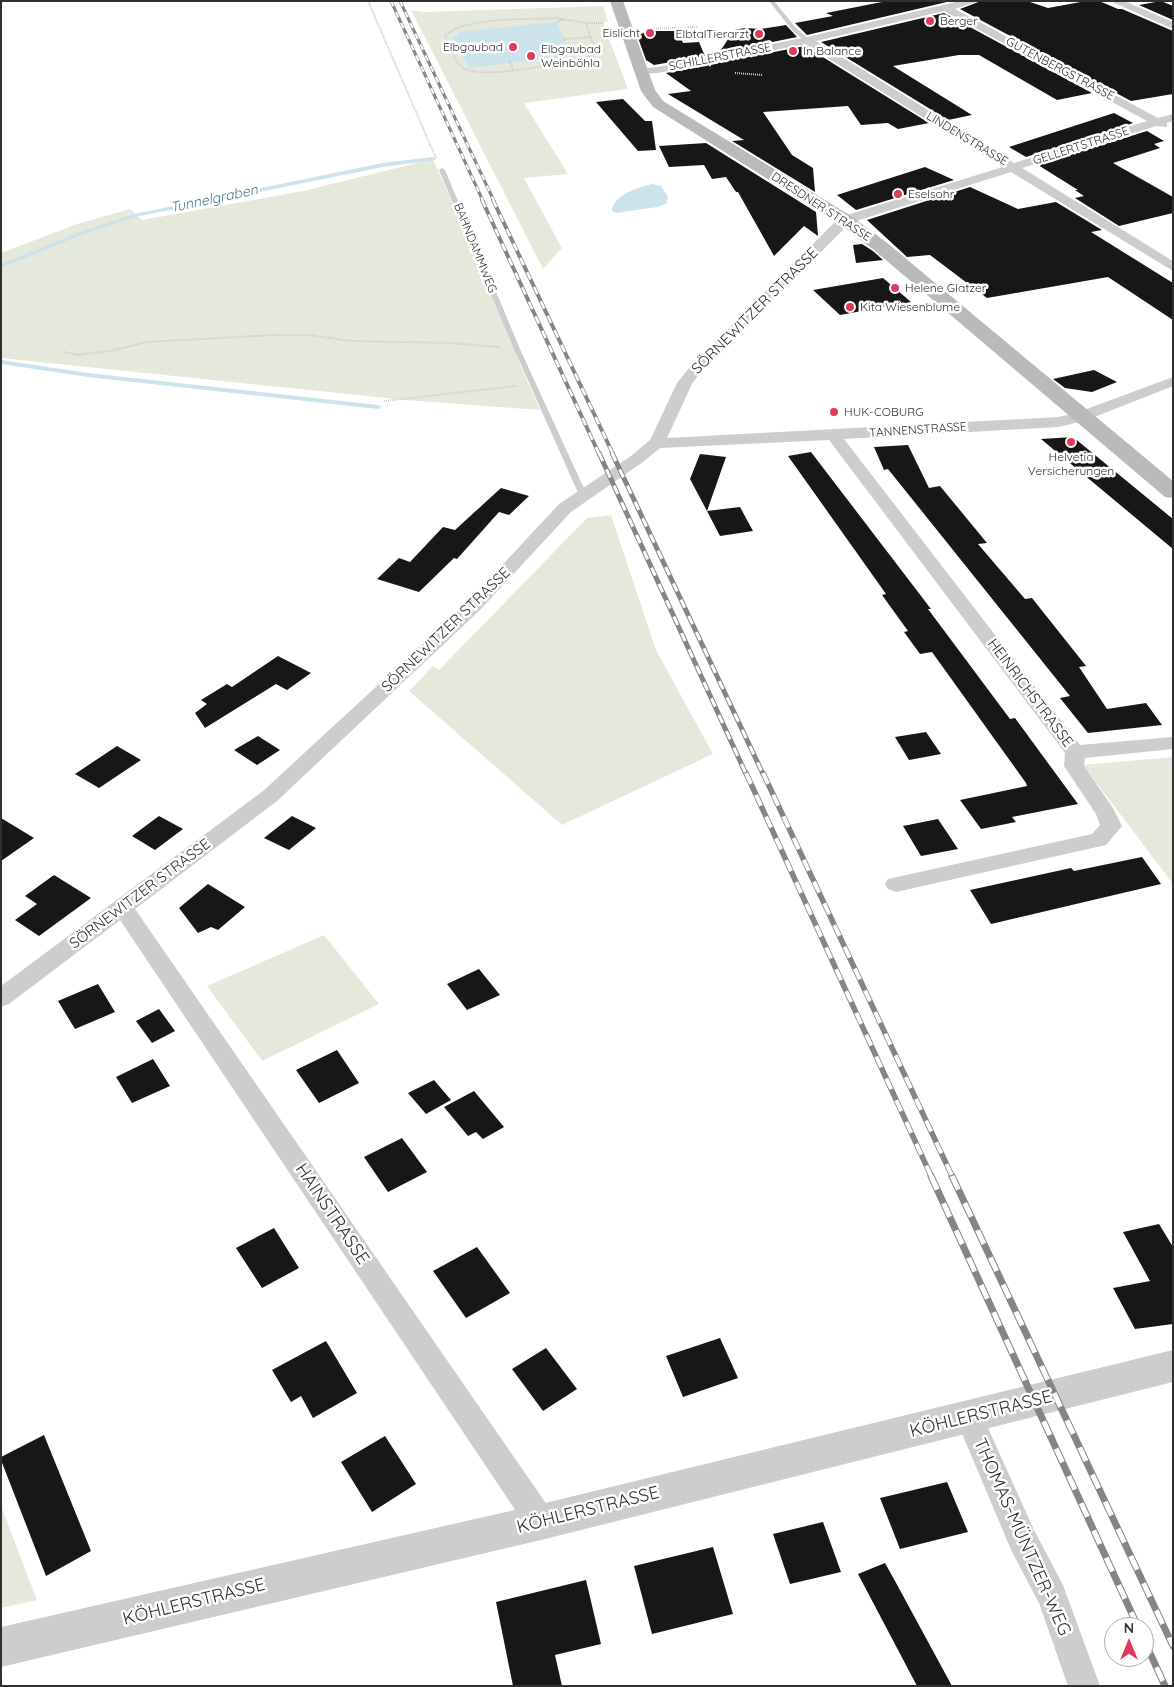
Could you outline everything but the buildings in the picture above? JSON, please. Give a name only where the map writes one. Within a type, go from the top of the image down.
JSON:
[{"type":"main road","name":"DRESDNER STRASSE","points":[[616,1],[652,97],[665,109],[845,220],[880,246],[1081,417],[1173,492]]},
{"type":"street","name":"SCHILLERSTRASSE","points":[[641,71],[658,70],[807,40],[974,1]]},
{"type":"street","points":[[1115,1],[1173,26]]},
{"type":"street","name":"GUTENBERGSTRASSE","points":[[951,5],[1173,130]]},
{"type":"street","name":"LINDENSTRASSE","points":[[807,40],[1173,267]]},
{"type":"street","name":"GELLERTSTRASSE","points":[[845,220],[1173,117]]},
{"type":"street","name":"SÖRNEWITZER STRASSE","points":[[1,998],[270,796],[474,606],[565,508],[637,459],[656,443],[663,433],[685,383],[694,371],[845,220]]},
{"type":"street","name":"TANNENSTRASSE","points":[[656,443],[1059,422],[1081,417],[1173,381]]},
{"type":"street","name":"HEINRICHSTRASSE","points":[[833,435],[1075,752],[1074,766],[1106,813],[1112,826],[1099,840],[896,884]]},
{"type":"street","points":[[1075,752],[1173,743]]},
{"type":"street","name":"HAINSTRASSE","points":[[122,907],[542,1522]]},
{"type":"street","name":"KÖHLERSTRASSE","points":[[1,1647],[542,1522],[1173,1366]]},
{"type":"street","name":"THOMAS-MÜNTZER-WEG","points":[[969,1417],[1023,1541],[1052,1596],[1084,1686]]},
{"type":"lane","name":"LINDENSTRASSE","points":[[771,1],[794,29],[807,40]]},
{"type":"lane","name":"BAHNDAMMWEG","points":[[442,170],[517,349],[583,495]]},
{"type":"path","points":[[368,1],[442,170]]},
{"type":"path","points":[[586,23],[594,52],[593,56],[513,69],[471,71],[463,68],[445,36],[451,30],[463,26],[488,22],[565,19],[586,23],[635,21],[640,29],[697,27]]},
{"type":"path","points":[[557,22],[565,19]]},
{"type":"path","points":[[531,21],[533,25]]},
{"type":"path","points":[[486,28],[488,22]]},
{"type":"path","points":[[564,39],[590,37]]},
{"type":"path","points":[[509,61],[513,69]]},
{"type":"path","points":[[64,352],[77,355],[110,351],[148,342],[274,335],[308,336],[351,341],[451,343],[517,349]]},
{"type":"path","points":[[384,401],[534,384]]},
{"type":"shaded area","name":"Elbgaubad Weinböhla","points":[[603,6],[608,21],[603,23],[628,89],[524,103],[568,174],[524,178],[562,248],[543,269],[411,10],[424,12]]},
{"type":"shaded area","points":[[433,159],[514,343],[519,362],[540,410],[405,400],[1,358],[1,253],[77,224],[130,209],[142,220],[303,191]]},
{"type":"shaded area","points":[[611,515],[656,650],[713,754],[562,825],[409,691],[433,666],[439,670],[587,518]]},
{"type":"shaded area","points":[[1173,757],[1173,884],[1083,765]]},
{"type":"shaded area","points":[[324,935],[379,1004],[262,1061],[207,986]]},
{"type":"shaded area","points":[[1,1506],[37,1600],[1,1608]]},
{"type":"water","name":"Elbgaubad","points":[[557,22],[571,55],[469,68],[452,37],[458,36],[458,32]]},
{"type":"water","points":[[653,184],[661,186],[668,197],[667,203],[658,207],[616,213],[612,211],[617,200],[628,192]]},
{"type":"waterway","name":"Tunnelgraben","points":[[1,266],[82,233],[134,216],[383,165],[433,159]]},
{"type":"waterway","points":[[1,362],[88,375],[378,407]]},
{"type":"railway","points":[[391,1],[483,201]]},
{"type":"railway","points":[[400,1],[494,201]]},
{"type":"railway","points":[[482,200],[599,454]]},
{"type":"railway","points":[[493,200],[613,454]]},
{"type":"railway","points":[[599,453],[746,774]]},
{"type":"railway","points":[[612,453],[763,774]]},
{"type":"railway","points":[[746,773],[932,1178]]},
{"type":"railway","points":[[763,773],[953,1178]]},
{"type":"railway","points":[[931,1176],[1133,1617]]},
{"type":"railway","points":[[952,1176],[1173,1646]]},
{"type":"railway","points":[[1154,1662],[1165,1686]]},
{"type":"place","name":"Berger","points":[[930,21]]},
{"type":"place","name":"Eislicht","points":[[650,33]]},
{"type":"place","name":"ElbtalTierarzt","points":[[759,34]]},
{"type":"place","name":"Elbgaubad","points":[[513,47]]},
{"type":"place","name":"In Balance","points":[[793,51]]},
{"type":"place","name":"Elbgaubad Weinböhla","points":[[531,56]]},
{"type":"place","name":"Eselsohr","points":[[898,194]]},
{"type":"place","name":"Helene Glatzer","points":[[895,288]]},
{"type":"place","name":"Kita Wiesenblume","points":[[850,307]]},
{"type":"place","name":"HUK-COBURG","points":[[834,412]]},
{"type":"place","name":"Helvetia Versicherungen","points":[[1071,442]]}]
